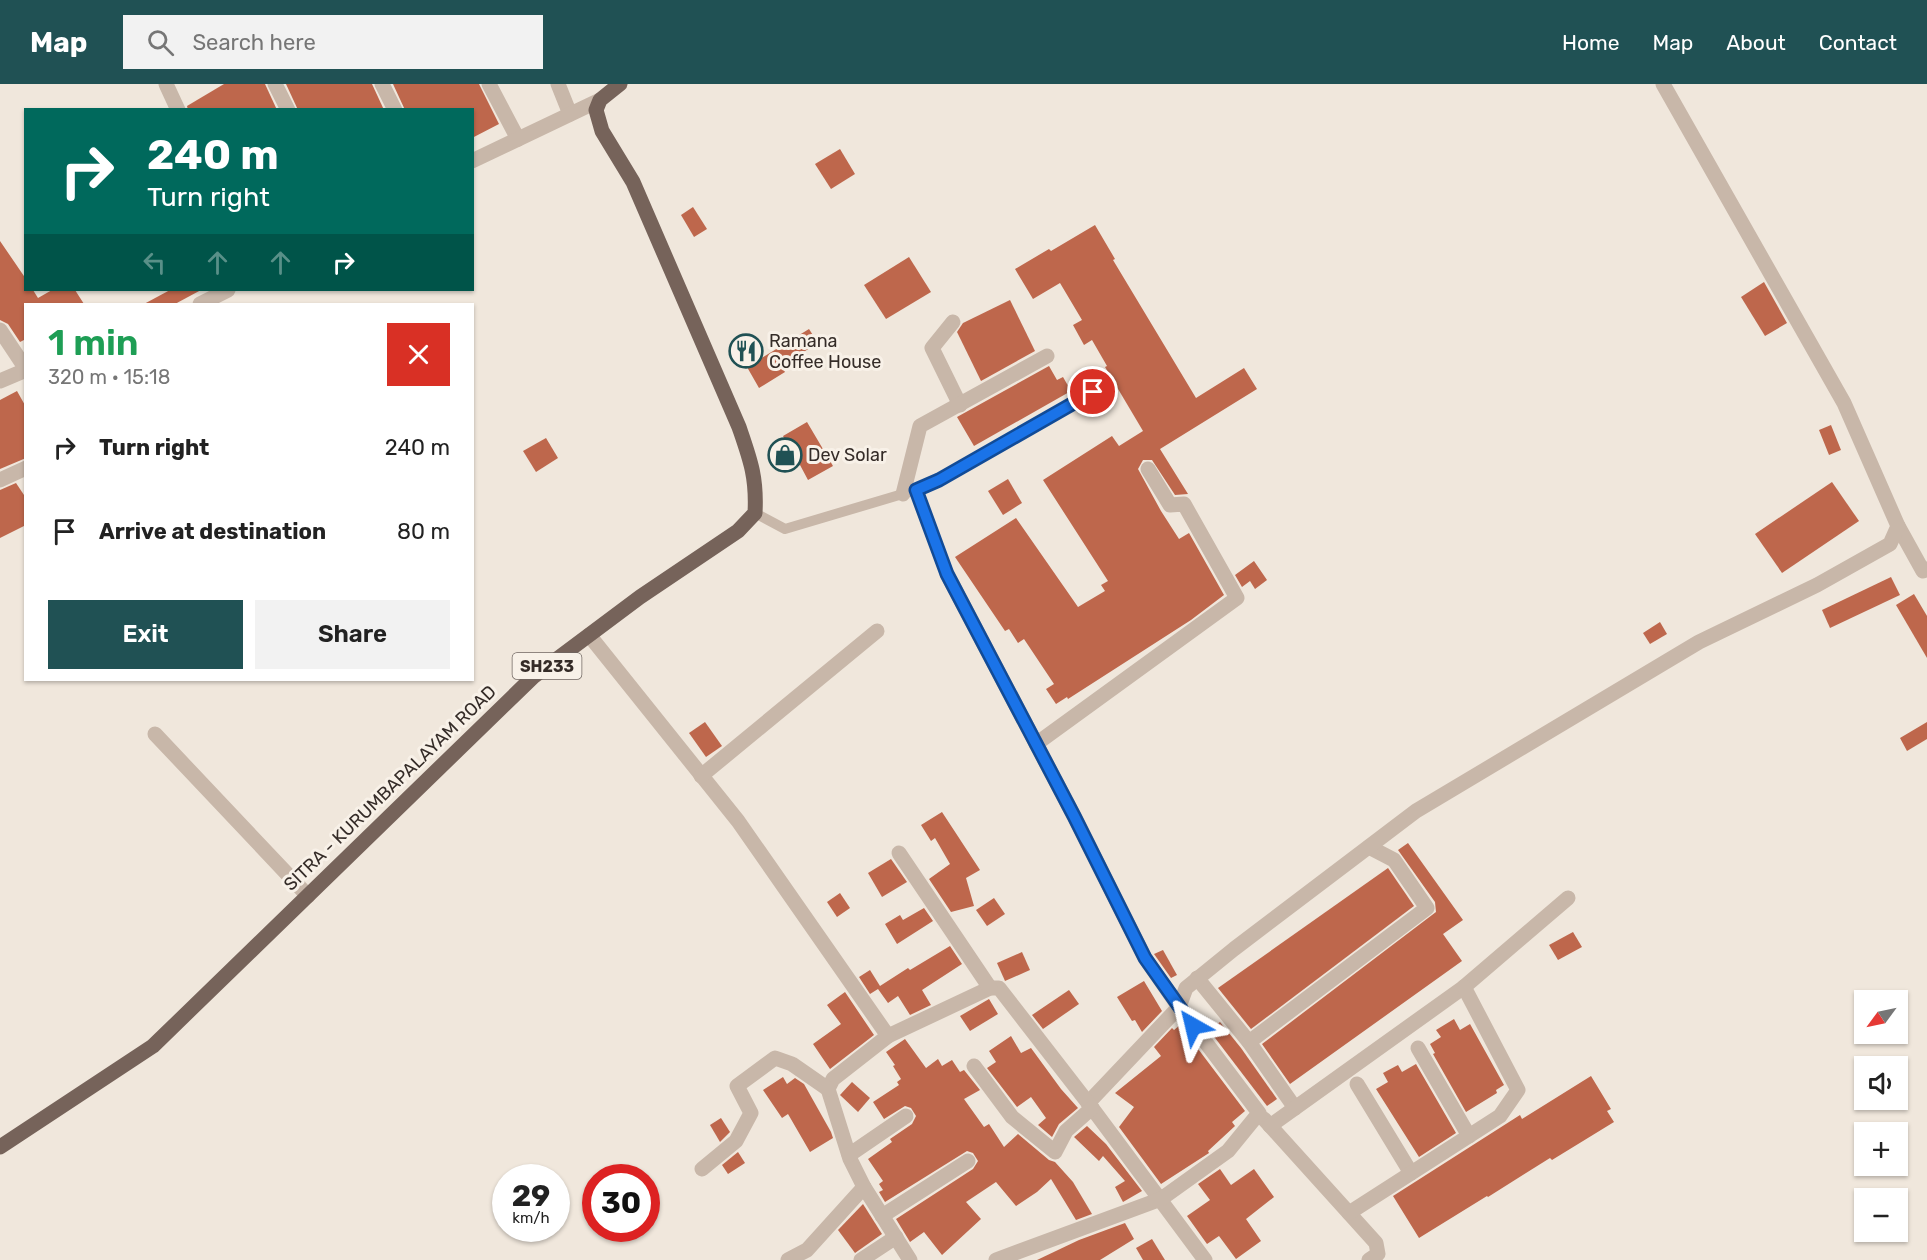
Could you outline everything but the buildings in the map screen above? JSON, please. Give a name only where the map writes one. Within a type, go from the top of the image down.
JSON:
[{"type":"main road","points":[[620,84],[600,100],[596,111],[602,131],[633,182],[739,427],[752,466],[756,489],[755,513]]},
{"type":"main road","name":"SITRA - KURUMBAPALAYAM ROAD","points":[[0,1147],[153,1046],[532,677],[738,531],[755,513]]},
{"type":"street","points":[[166,84],[177,108]]},
{"type":"street","points":[[275,84],[287,108]]},
{"type":"street","points":[[382,84],[394,108]]},
{"type":"street","points":[[558,84],[570,114]]},
{"type":"street","points":[[1663,84],[1844,403],[1899,526],[1926,573]]},
{"type":"street","points":[[494,85],[518,139]]},
{"type":"street","points":[[474,160],[600,100]]},
{"type":"street","points":[[202,303],[226,291]]},
{"type":"street","points":[[953,322],[932,348],[960,405]]},
{"type":"street","points":[[0,330],[24,366]]},
{"type":"street","points":[[909,492],[920,426],[1047,356]]},
{"type":"street","points":[[0,381],[24,370]]},
{"type":"street","points":[[0,480],[24,469]]},
{"type":"street","points":[[1036,744],[1237,598],[1184,504],[1170,505],[1148,469]]},
{"type":"street","points":[[974,1066],[1012,1117],[1055,1152],[1066,1131],[1179,1007],[1186,988],[1416,811],[1698,642],[1817,585],[1890,544],[1899,526]]},
{"type":"street","points":[[947,574],[1145,958],[1259,1113],[1376,1243],[1378,1254],[1369,1260]]},
{"type":"street","points":[[701,776],[877,631]]},
{"type":"street","points":[[589,635],[738,821],[888,1036]]},
{"type":"street","points":[[155,734],[308,896]]},
{"type":"street","points":[[1249,1042],[1427,908],[1394,860],[1369,847]]},
{"type":"street","points":[[899,853],[990,988]]},
{"type":"street","points":[[1270,1126],[1464,987],[1568,898]]},
{"type":"street","points":[[1197,978],[1249,1042],[1295,1108]]},
{"type":"street","points":[[1348,1213],[1500,1116],[1518,1090],[1464,987]]},
{"type":"street","points":[[828,1089],[832,1079],[888,1036],[990,988],[999,988],[1206,1260]]},
{"type":"street","points":[[1418,1048],[1469,1136]]},
{"type":"street","points":[[702,1169],[736,1141],[751,1113],[737,1086],[775,1058],[792,1064],[828,1089],[849,1155],[864,1187],[910,1260]]},
{"type":"street","points":[[1357,1084],[1411,1173]]},
{"type":"street","points":[[996,1260],[1161,1198],[1228,1151],[1259,1113]]},
{"type":"street","points":[[849,1155],[906,1116]]},
{"type":"street","points":[[882,1216],[968,1161]]},
{"type":"street","points":[[788,1260],[809,1255],[864,1187]]},
{"type":"street","points":[[861,1260],[896,1237]]},
{"type":"lane","points":[[755,513],[785,529],[909,492],[939,480],[1093,392]]},
{"type":"lane","points":[[909,492],[947,574]]},
{"type":"place","name":"Ramana Coffee House","points":[[746,351]]},
{"type":"place","name":"Dev Solar","points":[[785,455]]},
{"type":"route","points":[[1093,392],[939,480],[916,490],[947,574],[1074,816],[1145,958],[1193,1026]]}]
